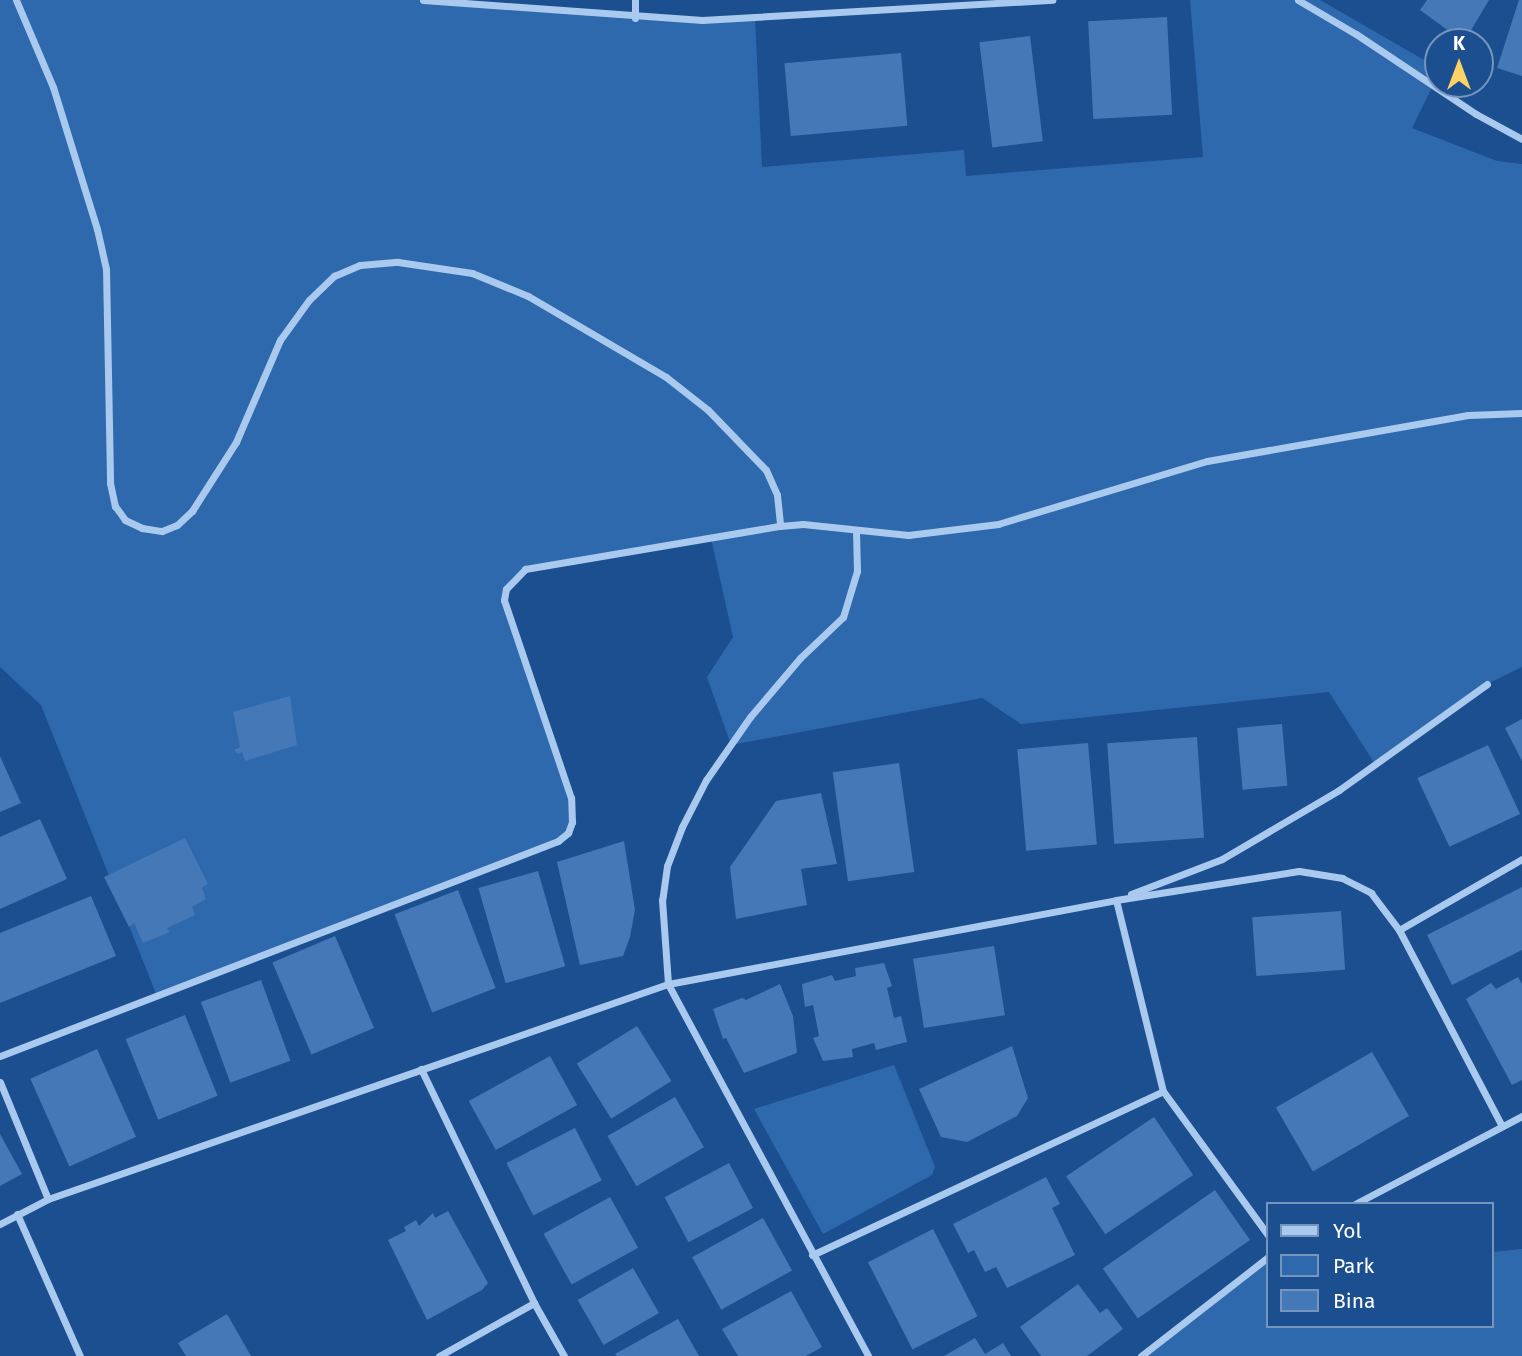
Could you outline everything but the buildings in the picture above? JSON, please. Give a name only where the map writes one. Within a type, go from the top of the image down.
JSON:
[{"type":"street","points":[[16,0],[52,87],[97,229],[106,269],[110,483],[115,506],[125,520],[142,528],[162,531],[177,525],[192,511],[236,442],[280,340],[309,300],[334,276],[360,265],[398,262],[472,273],[528,296],[666,377],[708,410],[766,470],[777,495],[780,526]]},
{"type":"street","points":[[423,0],[489,3],[635,18],[702,20],[1053,0]]},
{"type":"street","points":[[635,0],[635,18]]},
{"type":"street","points":[[1298,0],[1356,34],[1476,114],[1522,139]]},
{"type":"street","points":[[0,1056],[558,841],[568,833],[572,822],[572,798],[504,600],[511,582],[525,569],[780,526],[803,524],[908,535],[998,524],[1207,461],[1468,415],[1522,413]]},
{"type":"street","points":[[856,530],[857,571],[843,617],[800,658],[750,717],[706,780],[682,827],[667,866],[662,900],[668,984],[868,1356]]},
{"type":"street","points":[[1116,900],[1222,859],[1339,790],[1487,684]]},
{"type":"street","points":[[1399,930],[1522,859]]},
{"type":"street","points":[[0,1224],[48,1199],[668,984],[1116,900],[1299,871],[1342,878],[1371,893],[1399,930],[1502,1126]]},
{"type":"street","points":[[1116,900],[1163,1091],[1266,1232]]},
{"type":"street","points":[[421,1069],[534,1303],[564,1356]]},
{"type":"street","points":[[0,1082],[48,1199]]},
{"type":"street","points":[[812,1255],[1163,1091]]},
{"type":"street","points":[[1359,1202],[1522,1116]]},
{"type":"street","points":[[17,1214],[80,1356]]},
{"type":"street","points":[[1141,1356],[1266,1259]]},
{"type":"street","points":[[439,1356],[534,1303]]},
{"type":"green space","points":[[0,0],[423,0],[635,18],[755,17],[762,167],[964,150],[966,176],[1203,157],[1190,0],[1320,0],[1424,60],[1424,98],[1427,98],[1412,128],[1497,161],[1522,164],[1522,667],[1487,684],[1375,764],[1329,692],[1021,724],[982,698],[731,745],[707,677],[733,637],[711,538],[525,569],[515,576],[504,600],[571,798],[572,822],[558,841],[157,996],[41,705],[0,667]]},
{"type":"green space","points":[[894,1065],[935,1167],[932,1175],[823,1234],[754,1109]]},
{"type":"green space","points":[[1522,1249],[1522,1356],[1141,1356],[1266,1259],[1266,1328],[1494,1328],[1494,1252]]}]
